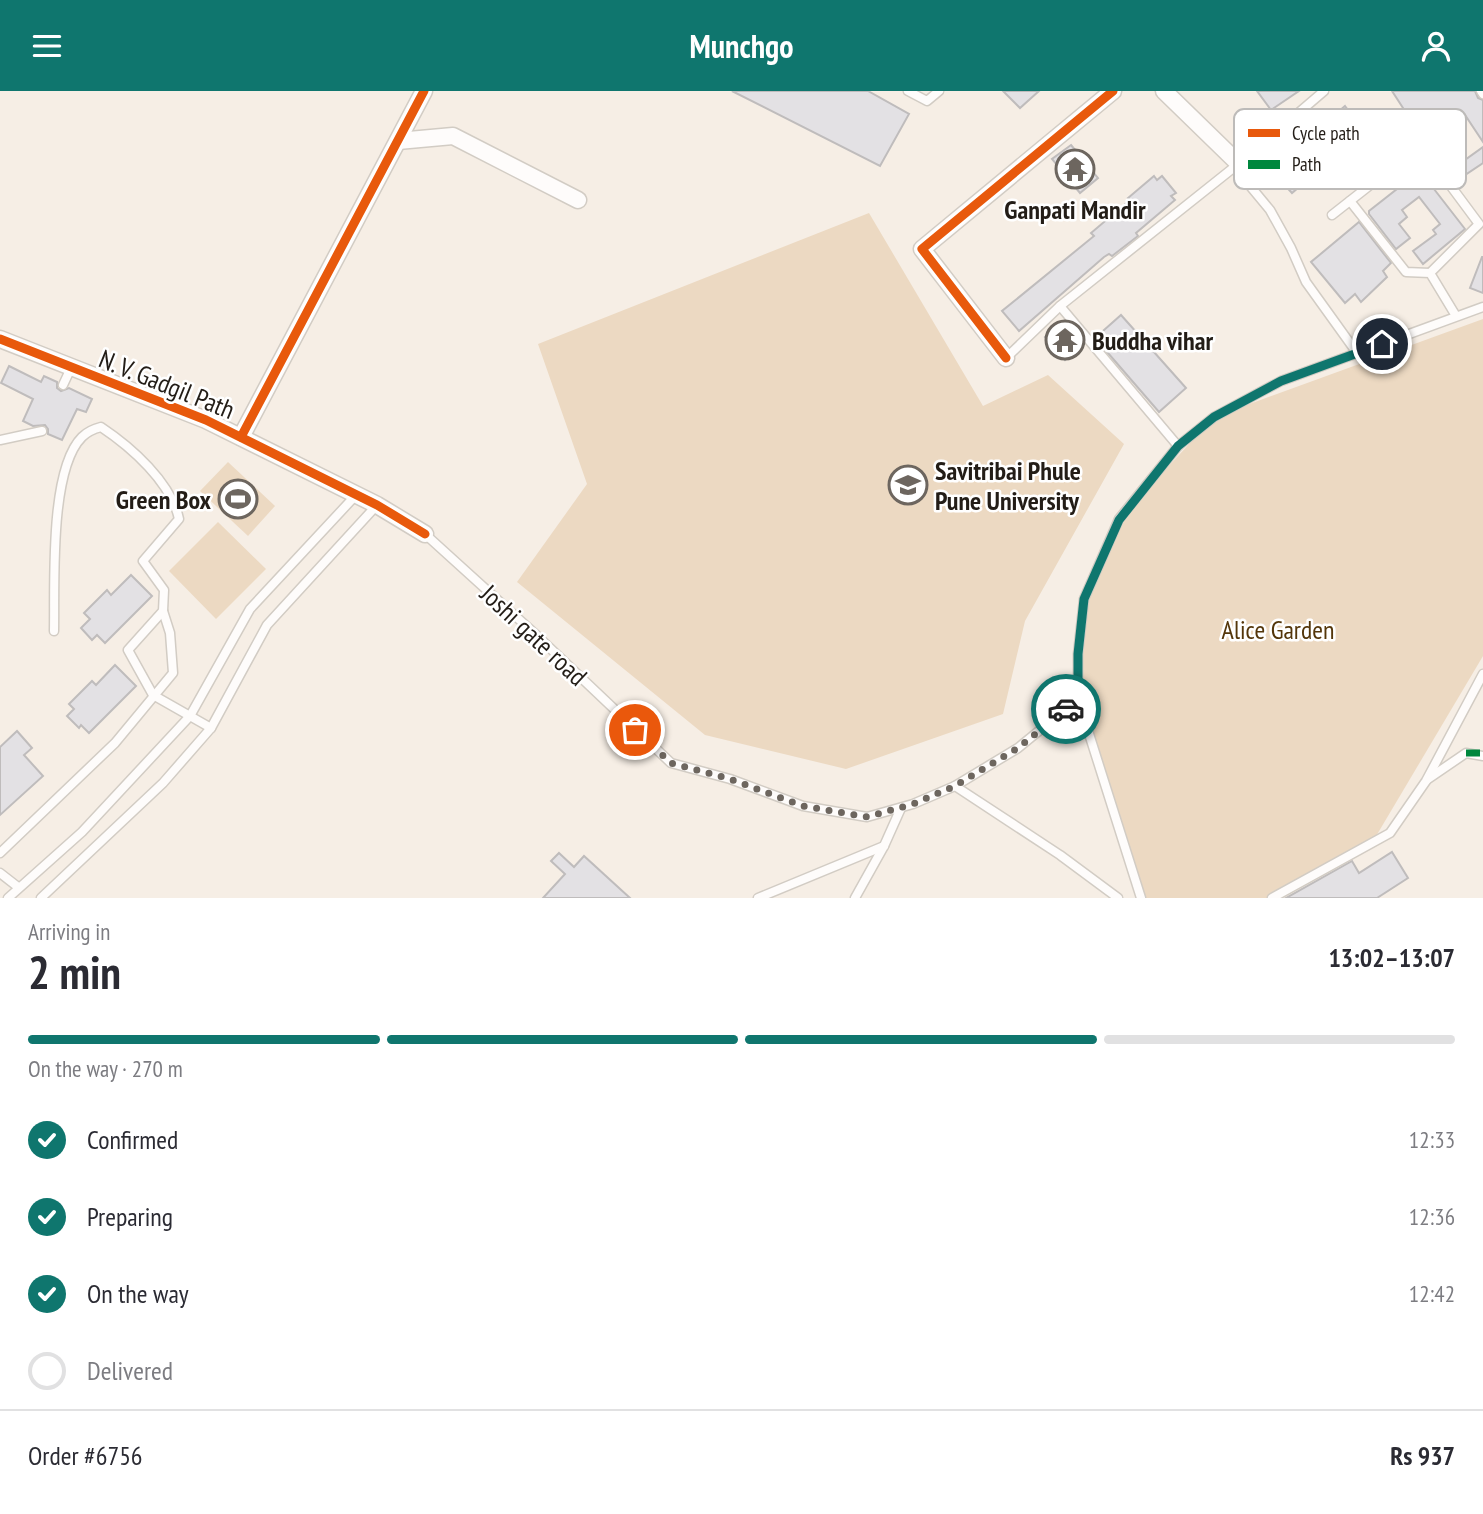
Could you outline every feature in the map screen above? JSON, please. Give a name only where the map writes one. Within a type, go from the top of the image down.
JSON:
[{"type":"street","points":[[241,437],[424,91]]},
{"type":"street","points":[[1006,358],[922,250],[1113,91]]},
{"type":"street","points":[[1164,91],[1234,159]]},
{"type":"street","points":[[398,141],[453,136],[578,200]]},
{"type":"street","name":"N. V. Gadgil Path","points":[[0,339],[206,420],[356,494],[425,534]]},
{"type":"lane","points":[[908,91],[927,101],[939,91]]},
{"type":"lane","points":[[1303,109],[1324,91]]},
{"type":"lane","points":[[1006,358],[1060,306],[1234,168]]},
{"type":"lane","points":[[1252,189],[1270,211],[1306,282],[1357,353]]},
{"type":"lane","points":[[1332,215],[1365,189]]},
{"type":"lane","points":[[1350,201],[1406,272],[1430,273],[1481,223],[1455,189]]},
{"type":"lane","points":[[1430,273],[1456,316]]},
{"type":"lane","points":[[1060,306],[1178,446]]},
{"type":"lane","points":[[1141,898],[1078,699],[1078,654],[1084,599],[1119,520],[1178,446],[1214,417],[1281,381],[1483,307]]},
{"type":"lane","points":[[63,386],[71,368]]},
{"type":"lane","points":[[0,853],[116,743],[173,673],[170,633],[163,611],[164,590],[143,561],[179,519],[177,511],[154,473],[118,438],[101,427],[91,430],[80,439],[65,468],[56,528],[54,631]]},
{"type":"lane","points":[[0,440],[42,431]]},
{"type":"lane","points":[[8,898],[82,832],[190,716],[250,609],[356,494]]},
{"type":"lane","points":[[41,898],[163,783],[211,728],[267,625],[377,505]]},
{"type":"lane","name":"Joshi gate road","points":[[425,534],[671,763],[730,779],[803,806],[867,817],[901,808],[955,786],[1018,748],[1078,699]]},
{"type":"lane","points":[[163,611],[128,650],[153,695],[211,728]]},
{"type":"lane","points":[[1272,898],[1390,833],[1426,781],[1483,674]]},
{"type":"lane","points":[[1426,781],[1466,753],[1483,756]]},
{"type":"lane","points":[[955,786],[1060,855],[1118,898]]},
{"type":"lane","points":[[855,898],[884,846],[901,808]]},
{"type":"lane","points":[[758,898],[884,846]]},
{"type":"lane","points":[[0,873],[18,887]]},
{"type":"green space","points":[[869,213],[983,406],[1048,375],[1124,444],[1025,621],[1003,714],[846,769],[705,735],[517,582],[587,484],[538,344]]},
{"type":"green space","name":"Alice Garden","points":[[1483,319],[1483,656],[1372,843],[1275,898],[1141,898],[1078,699],[1084,599],[1119,520],[1214,417]]},
{"type":"green space","name":"Green Box","points":[[228,462],[275,506],[248,536],[200,491]]},
{"type":"green space","points":[[218,522],[266,569],[216,619],[169,571]]},
{"type":"building","points":[[732,91],[868,91],[909,114],[880,166]]},
{"type":"building","points":[[1003,91],[1039,91],[1020,108]]},
{"type":"building","points":[[1257,91],[1299,91],[1272,109]]},
{"type":"building","points":[[1392,91],[1475,91],[1478,98],[1483,100],[1483,142],[1466,116],[1466,109],[1404,109]]},
{"type":"building","name":"Ganpati Mandir","points":[[1071,145],[1098,178],[1080,193],[1052,159]]},
{"type":"building","points":[[1483,147],[1483,163],[1466,174],[1466,159]]},
{"type":"building","points":[[1154,176],[1157,180],[1162,176],[1176,193],[1171,196],[1175,200],[1136,233],[1138,236],[1112,256],[1109,254],[1104,257],[1019,331],[1002,311],[1094,236],[1091,233]]},
{"type":"building","points":[[1397,189],[1434,189],[1465,229],[1423,264],[1413,251],[1436,234],[1433,230],[1440,224],[1419,197],[1402,210],[1407,217],[1399,224],[1410,238],[1396,249],[1369,211]]},
{"type":"building","points":[[1359,222],[1391,263],[1383,271],[1387,277],[1361,302],[1355,294],[1345,303],[1311,262]]},
{"type":"building","points":[[1483,257],[1483,293],[1470,288]]},
{"type":"building","points":[[1121,315],[1186,388],[1159,412],[1095,338]]},
{"type":"building","name":"Buddha vihar","points":[[1064,321],[1083,344],[1065,360],[1045,337]]},
{"type":"building","points":[[9,366],[41,382],[44,376],[57,382],[57,388],[61,391],[69,388],[92,399],[86,412],[77,409],[62,440],[48,434],[45,425],[33,426],[23,421],[33,399],[1,383]]},
{"type":"building","points":[[131,575],[152,596],[105,643],[97,635],[92,640],[81,628],[90,619],[84,613],[107,590],[111,595]]},
{"type":"building","points":[[115,665],[136,686],[89,733],[81,725],[79,728],[67,716],[74,709],[69,704],[92,681],[96,685]]},
{"type":"building","points":[[17,731],[32,748],[24,755],[43,776],[0,815],[0,747]]},
{"type":"building","points":[[1392,852],[1408,878],[1377,898],[1286,898],[1352,861],[1359,873]]},
{"type":"building","points":[[559,853],[574,867],[584,856],[630,898],[543,898],[565,874],[551,861]]},
{"type":"marked path","points":[[1466,753],[1483,753]]},
{"type":"cycle path","points":[[241,437],[424,91]]},
{"type":"cycle path","points":[[1006,358],[922,249],[1113,91]]},
{"type":"cycle path","points":[[0,339],[206,420],[377,505],[425,534]]},
{"type":"way so far","points":[[635,730],[671,763],[730,779],[803,806],[867,817],[913,804],[955,786],[1018,748],[1066,709]]},
{"type":"place","name":"Ganpati Mandir","points":[[1075,169]]},
{"type":"place","name":"Buddha vihar","points":[[1065,340]]},
{"type":"place","name":"Savitribai Phule Pune University","points":[[908,485]]},
{"type":"place","name":"Green Box","points":[[238,499]]},
{"type":"route","points":[[1066,709],[1078,699],[1078,654],[1084,599],[1119,520],[1178,446],[1214,417],[1281,381],[1382,344]]}]
